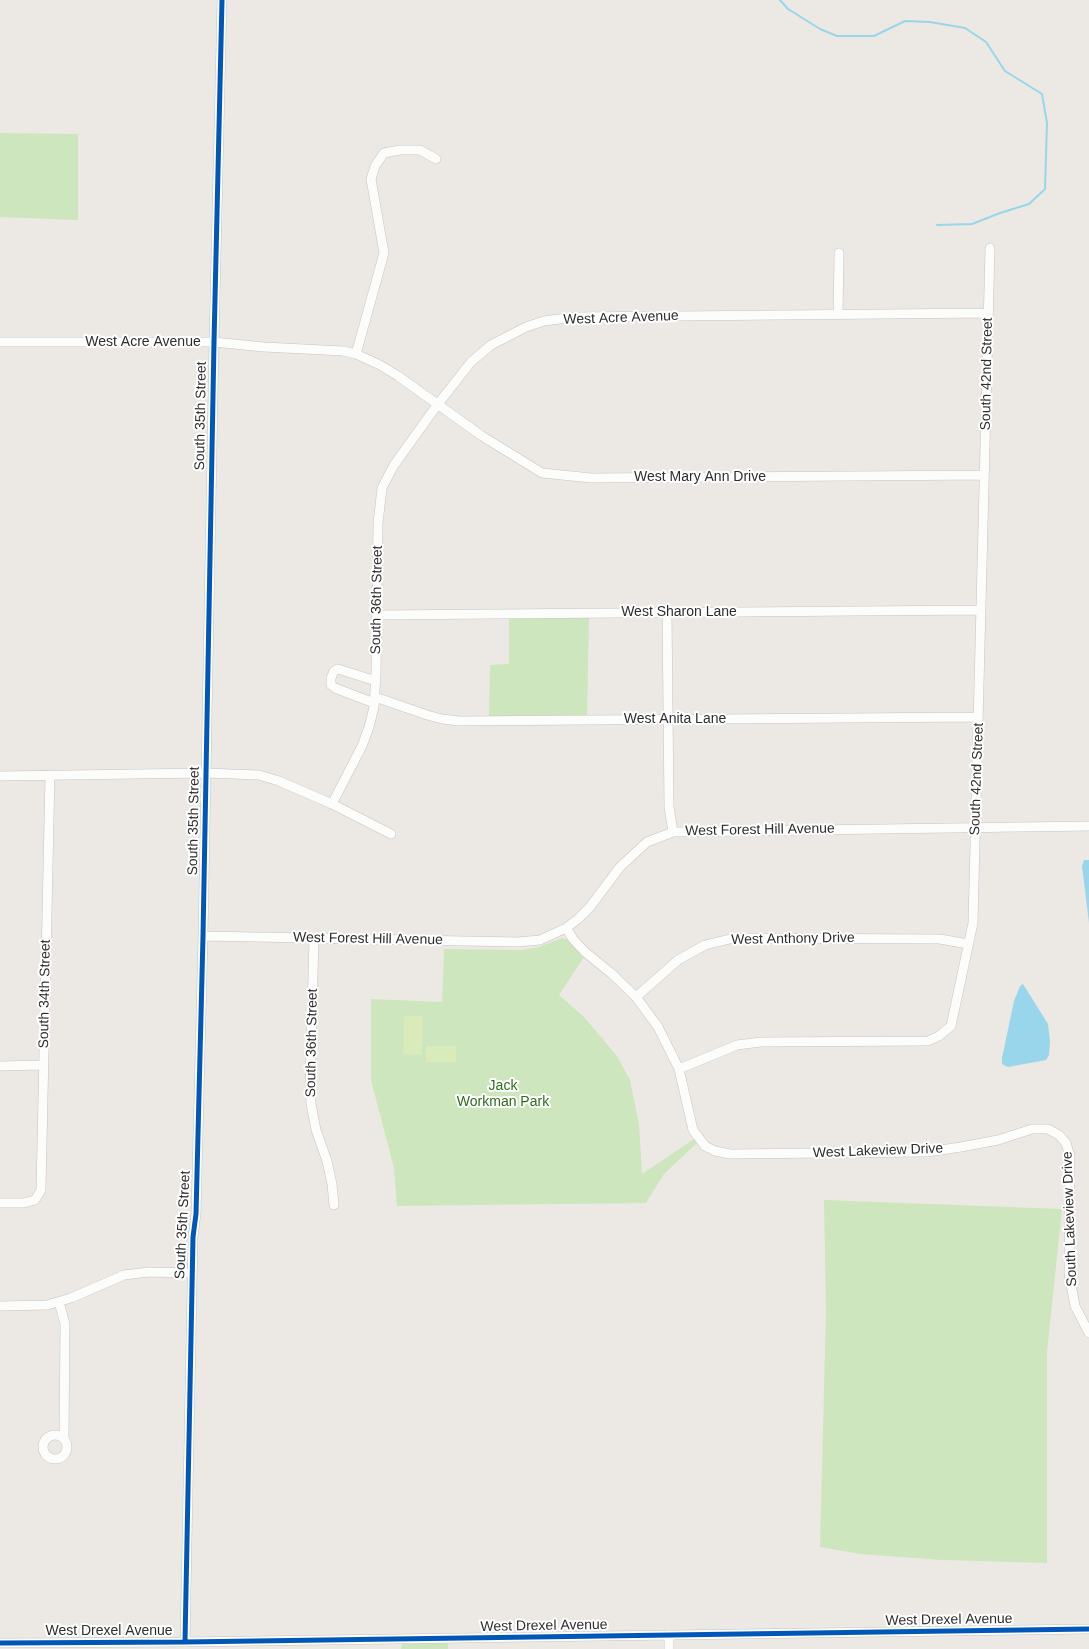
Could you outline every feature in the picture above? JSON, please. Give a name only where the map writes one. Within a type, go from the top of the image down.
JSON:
[{"type":"street","name":"South 35th Street","points":[[185,1642],[192,1273],[196,1214],[204,936],[205,773],[222,0]]},
{"type":"street","points":[[356,354],[384,253],[371,179],[375,166],[384,153],[400,150],[420,150],[436,159]]},
{"type":"street","name":"South 42nd Street","points":[[679,1069],[737,1045],[760,1042],[928,1042],[939,1036],[950,1026],[973,923],[990,248]]},
{"type":"street","points":[[838,314],[839,253]]},
{"type":"street","name":"West Acre Avenue","points":[[0,342],[214,342],[264,347],[336,350],[356,354],[380,364],[438,404],[471,362],[480,354],[514,332],[544,322],[575,317],[988,313]]},
{"type":"street","name":"West Mary Ann Drive","points":[[438,404],[505,451],[542,473],[591,478],[984,475]]},
{"type":"street","name":"South 36th Street","points":[[332,804],[370,727],[375,700],[378,523],[382,488],[394,465],[438,404]]},
{"type":"street","name":"West Sharon Lane","points":[[377,615],[980,610]]},
{"type":"street","points":[[667,612],[670,807],[673,832]]},
{"type":"street","name":"West Anita Lane","points":[[376,681],[338,669],[334,671],[331,685],[335,688],[375,700],[454,721],[978,717]]},
{"type":"street","points":[[0,776],[205,773],[260,775],[279,781],[332,804],[391,834]]},
{"type":"street","name":"South 34th Street","points":[[0,1203],[24,1203],[35,1200],[41,1190],[50,775]]},
{"type":"street","name":"West Forest Hill Avenue","points":[[204,936],[518,942],[540,940],[566,928],[590,907],[620,867],[647,842],[673,832],[1089,826]]},
{"type":"street","points":[[566,928],[585,952],[636,997],[658,1028],[679,1069]]},
{"type":"street","name":"West Anthony Drive","points":[[636,997],[678,960],[705,945],[734,938],[940,939],[968,944]]},
{"type":"street","name":"South 36th Street","points":[[314,939],[311,1104],[316,1130],[327,1161],[334,1205]]},
{"type":"street","points":[[0,1066],[43,1065]]},
{"type":"street","name":"West Lakeview Drive","points":[[679,1069],[693,1130],[706,1146],[715,1151],[730,1154],[927,1152],[961,1148],[998,1140],[1032,1129],[1048,1129],[1060,1135]]},
{"type":"street","name":"South Lakeview Drive","points":[[1060,1135],[1066,1143],[1070,1156],[1069,1273],[1075,1306],[1089,1333]]},
{"type":"street","points":[[0,1306],[47,1305],[60,1302],[124,1275],[149,1272],[192,1273]]},
{"type":"street","points":[[60,1302],[65,1324],[64,1439]]},
{"type":"street","name":"West Drexel Avenue","points":[[0,1643],[1089,1629]]},
{"type":"street","points":[[669,1635],[669,1649]]},
{"type":"green space","points":[[0,133],[78,134],[78,220],[0,217]]},
{"type":"green space","points":[[589,617],[587,716],[489,716],[490,665],[509,664],[509,618]]},
{"type":"green space","name":"Jack Workman Park","points":[[562,938],[568,940],[584,957],[559,995],[584,1017],[617,1056],[630,1080],[639,1125],[642,1174],[694,1139],[697,1143],[664,1174],[646,1203],[397,1206],[394,1168],[371,1080],[371,999],[442,1002],[444,949],[522,950],[539,947]]},
{"type":"green space","points":[[404,1016],[423,1016],[422,1055],[403,1054]]},
{"type":"green space","points":[[426,1046],[456,1046],[456,1062],[426,1062]]},
{"type":"green space","points":[[824,1200],[1062,1209],[1047,1352],[1047,1563],[942,1560],[860,1554],[820,1547],[826,1311]]},
{"type":"green space","points":[[448,1643],[448,1649],[401,1649],[402,1644]]},
{"type":"water","points":[[1084,860],[1089,860],[1089,923],[1082,866]]},
{"type":"water","points":[[1023,984],[1048,1024],[1049,1055],[1046,1060],[1008,1067],[1002,1064],[1002,1058],[1014,1001],[1020,986]]},
{"type":"waterway","points":[[780,0],[788,9],[820,29],[837,36],[874,36],[905,21],[930,22],[965,28],[986,42],[1005,71],[1042,94],[1047,123],[1045,189],[1029,204],[972,224],[937,225]]},
{"type":"cycle path","points":[[185,1642],[193,1237],[196,1214],[203,936],[222,0]]},
{"type":"cycle path","points":[[0,1643],[1089,1629]]}]
